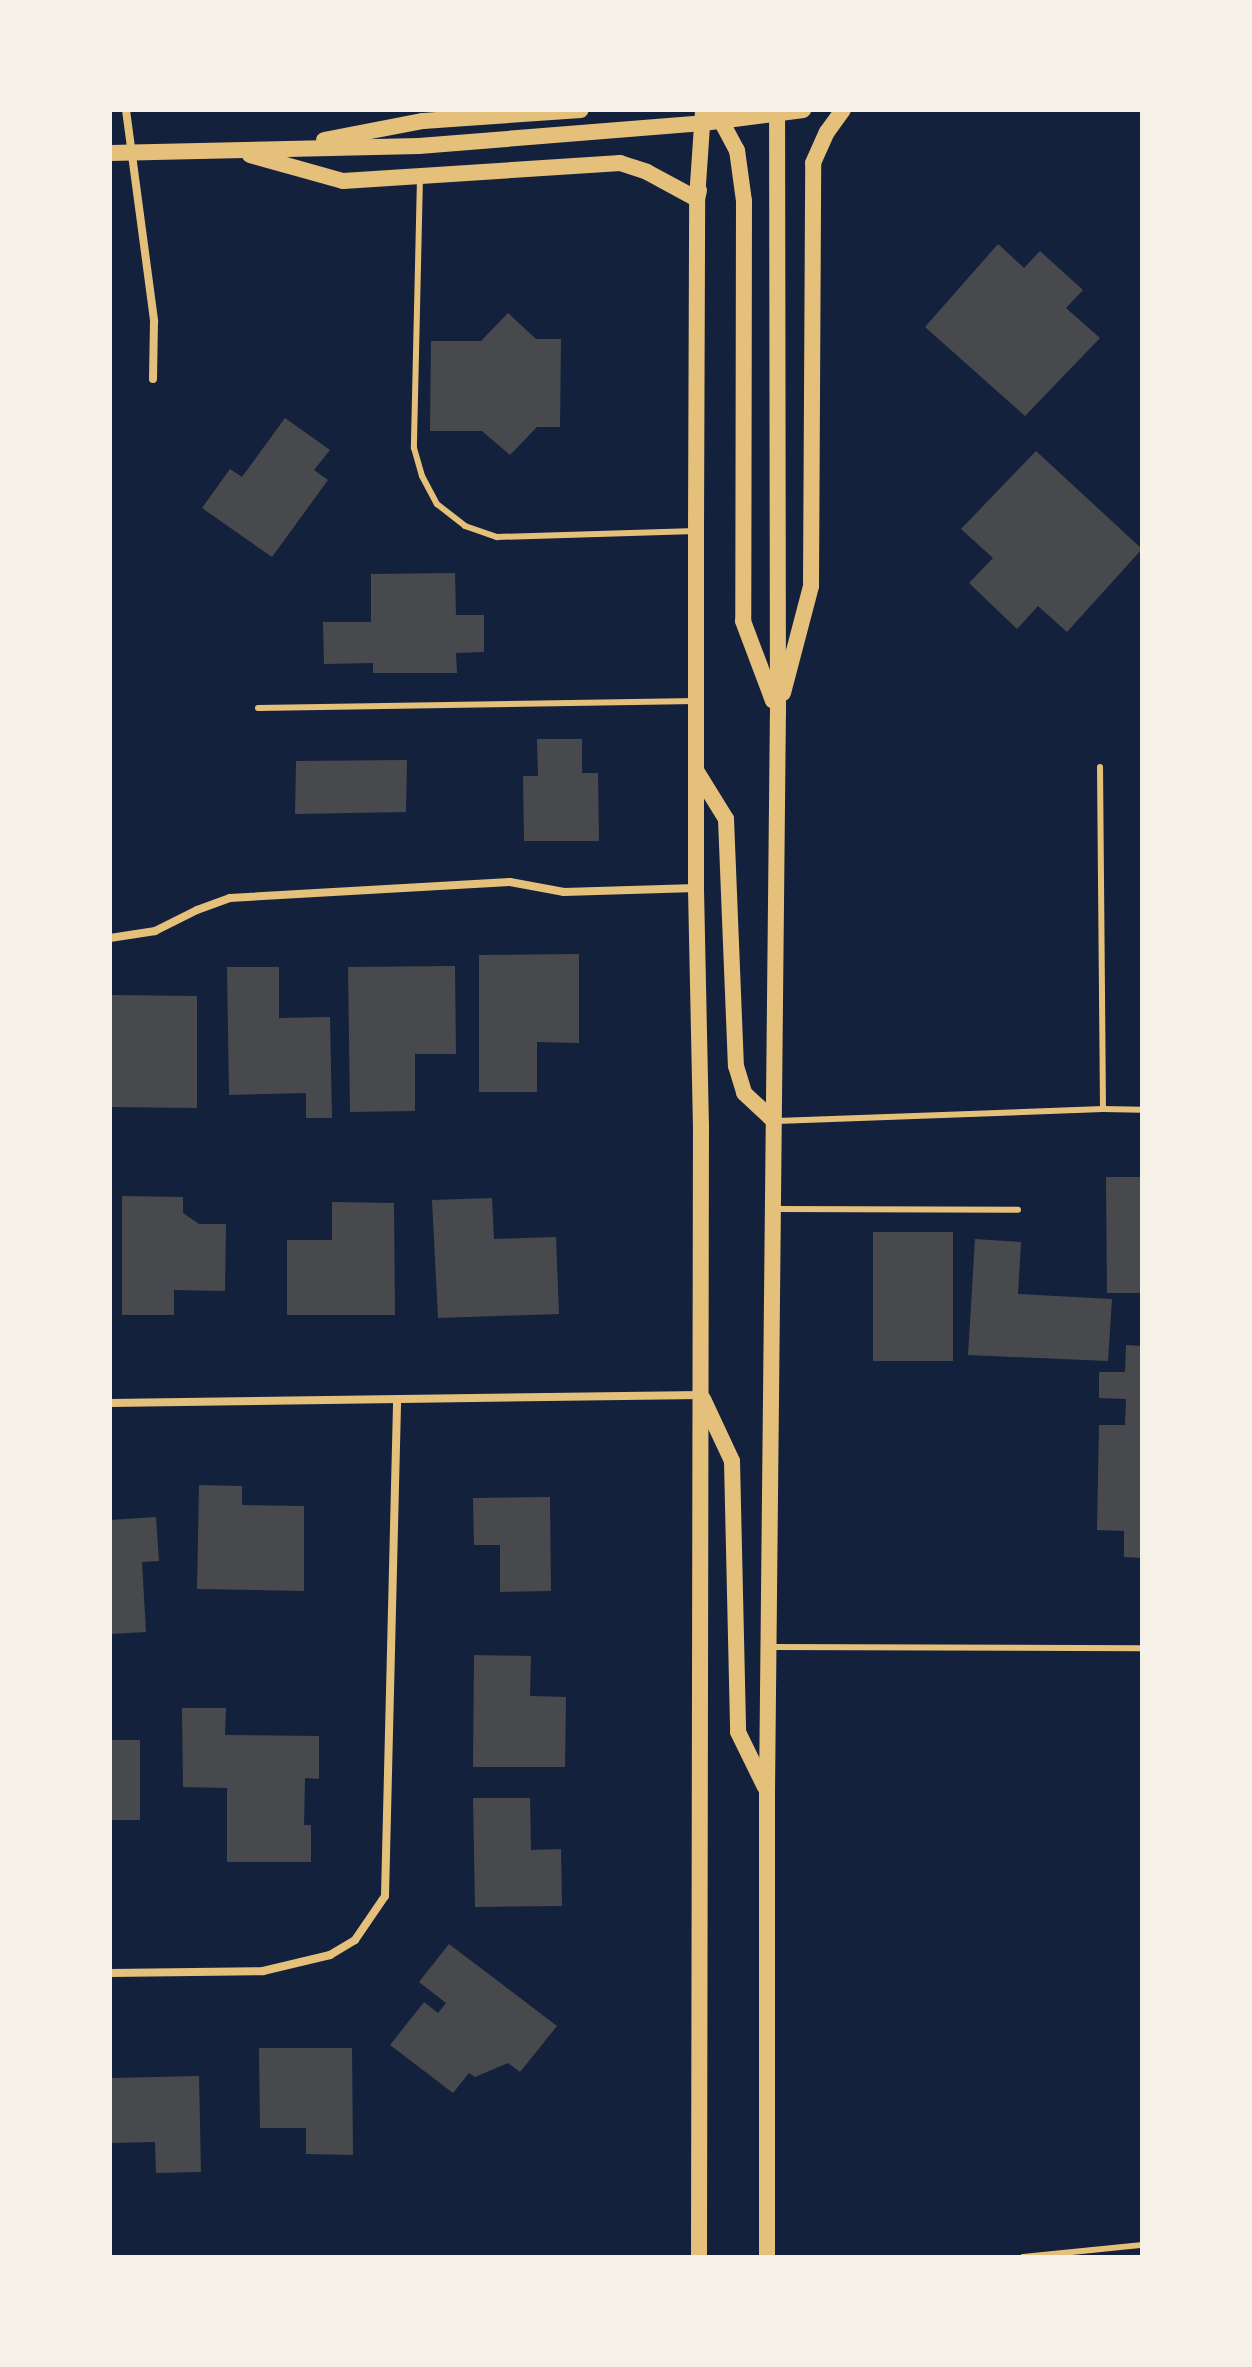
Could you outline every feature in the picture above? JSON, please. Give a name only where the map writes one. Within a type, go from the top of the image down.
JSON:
[{"type":"main road","points":[[279,149],[423,121],[581,110]]},
{"type":"main road","points":[[110,153],[419,146],[715,115],[803,110]]},
{"type":"main road","points":[[778,714],[811,586],[813,163],[827,132],[843,110]]},
{"type":"main road","points":[[767,2257],[768,1647],[778,714],[777,112]]},
{"type":"main road","points":[[715,115],[737,150],[744,201],[743,621],[778,714]]},
{"type":"main road","points":[[699,2257],[701,1395],[696,888],[697,199],[715,115]]},
{"type":"main road","points":[[234,150],[343,181],[620,163],[647,172],[697,199]]},
{"type":"main road","points":[[696,771],[726,819],[736,1066],[744,1093],[774,1121]]},
{"type":"main road","points":[[701,1395],[732,1461],[738,1732],[767,1792]]},
{"type":"street","points":[[126,110],[154,321],[153,379]]},
{"type":"street","points":[[110,938],[155,931],[230,898],[510,882],[564,892],[696,888]]},
{"type":"street","points":[[110,1403],[701,1395]]},
{"type":"street","points":[[110,1973],[263,1971],[330,1955],[355,1940],[385,1896],[397,1399]]},
{"type":"lane","points":[[420,176],[414,448],[422,476],[437,504],[465,526],[497,537],[696,531]]},
{"type":"lane","points":[[258,708],[696,701]]},
{"type":"lane","points":[[1100,767],[1103,1109]]},
{"type":"lane","points":[[774,1121],[1142,1110]]},
{"type":"lane","points":[[773,1209],[1018,1210]]},
{"type":"lane","points":[[768,1647],[1142,1648]]},
{"type":"lane","points":[[1023,2257],[1142,2245]]},
{"type":"building","points":[[998,244],[1024,268],[1040,251],[1083,290],[1066,308],[1100,338],[1025,416],[925,327]]},
{"type":"building","points":[[508,313],[536,339],[561,339],[560,427],[537,427],[510,455],[482,431],[430,431],[431,341],[481,341]]},
{"type":"building","points":[[285,418],[330,450],[314,470],[328,480],[272,557],[202,508],[230,469],[242,477]]},
{"type":"building","points":[[1036,451],[1142,549],[1067,632],[1038,606],[1017,629],[969,583],[993,558],[961,529]]},
{"type":"building","points":[[455,573],[456,615],[484,615],[484,652],[456,653],[457,673],[373,673],[373,663],[324,664],[323,622],[371,622],[371,574]]},
{"type":"building","points":[[537,739],[582,739],[582,773],[598,773],[599,841],[524,841],[523,776],[538,776]]},
{"type":"building","points":[[407,760],[406,812],[295,814],[296,761]]},
{"type":"building","points":[[579,954],[579,1043],[537,1042],[537,1092],[479,1092],[479,955]]},
{"type":"building","points":[[455,966],[456,1054],[415,1054],[415,1111],[350,1112],[348,967]]},
{"type":"building","points":[[227,967],[279,967],[279,1018],[330,1017],[332,1118],[306,1118],[306,1093],[229,1095]]},
{"type":"building","points":[[111,995],[197,996],[197,1108],[110,1107]]},
{"type":"building","points":[[1106,1177],[1142,1177],[1142,1293],[1107,1293]]},
{"type":"building","points":[[122,1196],[183,1197],[183,1213],[199,1224],[226,1224],[225,1291],[174,1290],[174,1315],[122,1315]]},
{"type":"building","points":[[492,1198],[494,1239],[556,1237],[559,1314],[438,1318],[432,1200]]},
{"type":"building","points":[[332,1202],[394,1203],[395,1315],[287,1315],[287,1240],[332,1240]]},
{"type":"building","points":[[873,1232],[953,1232],[953,1361],[873,1361]]},
{"type":"building","points":[[975,1239],[1021,1242],[1018,1294],[1112,1299],[1108,1361],[968,1355]]},
{"type":"building","points":[[1126,1345],[1142,1346],[1142,1558],[1124,1557],[1124,1531],[1097,1530],[1099,1425],[1125,1425],[1126,1399],[1099,1398],[1099,1372],[1125,1372]]},
{"type":"building","points":[[199,1485],[242,1486],[242,1505],[304,1506],[304,1591],[197,1589]]},
{"type":"building","points":[[550,1497],[551,1591],[500,1592],[500,1545],[474,1545],[473,1498]]},
{"type":"building","points":[[156,1517],[159,1561],[142,1562],[146,1632],[110,1634],[110,1520]]},
{"type":"building","points":[[474,1655],[531,1656],[530,1696],[566,1697],[565,1767],[473,1767]]},
{"type":"building","points":[[182,1708],[226,1708],[225,1735],[319,1736],[319,1779],[305,1778],[304,1825],[311,1825],[311,1862],[227,1862],[227,1788],[183,1787]]},
{"type":"building","points":[[110,1740],[140,1740],[140,1820],[110,1820]]},
{"type":"building","points":[[473,1798],[530,1798],[531,1850],[561,1849],[562,1906],[475,1907]]},
{"type":"building","points":[[449,1944],[557,2026],[520,2072],[508,2063],[475,2077],[469,2073],[453,2093],[390,2045],[424,2002],[438,2013],[446,2003],[419,1982]]},
{"type":"building","points":[[259,2048],[352,2048],[353,2155],[306,2154],[306,2128],[260,2128]]},
{"type":"building","points":[[199,2076],[201,2172],[156,2173],[155,2142],[110,2143],[110,2078]]}]
